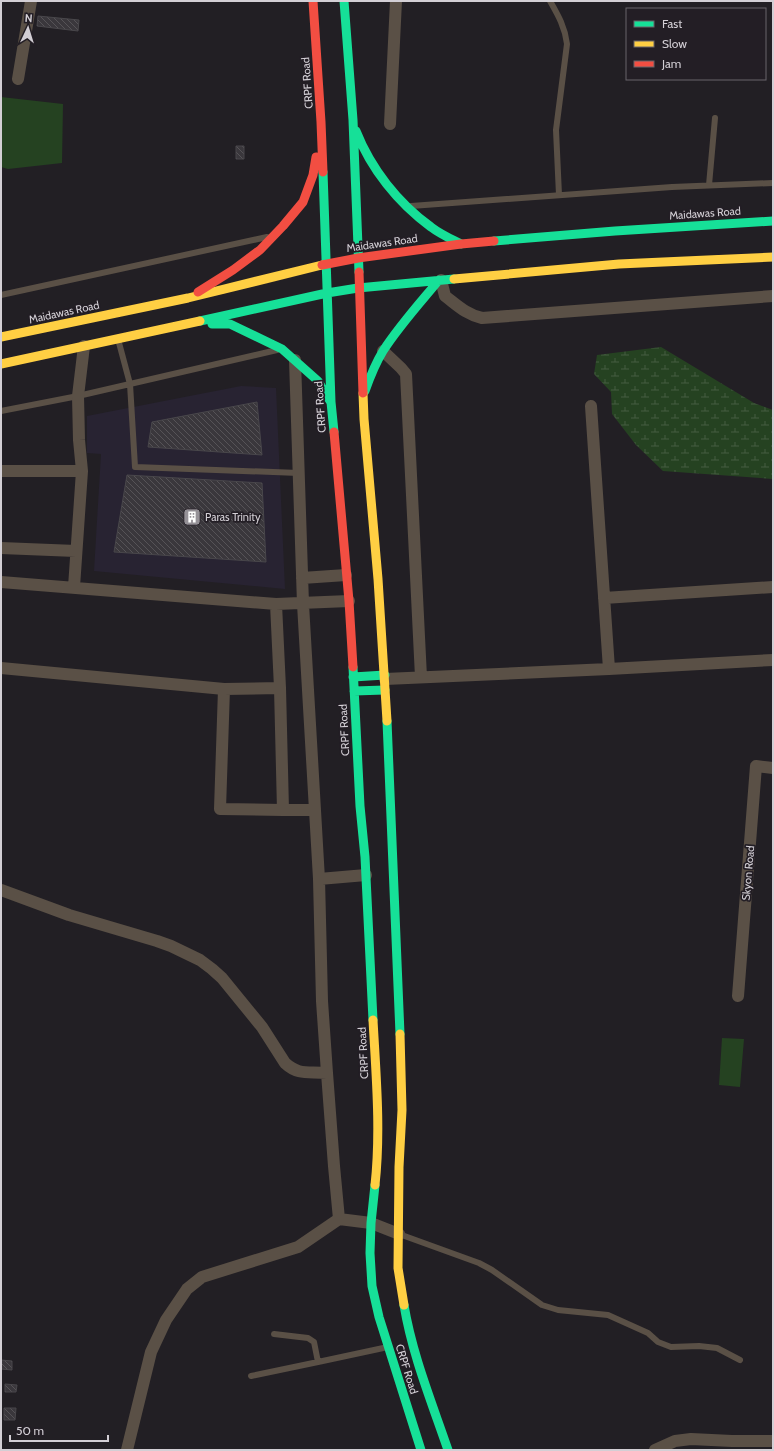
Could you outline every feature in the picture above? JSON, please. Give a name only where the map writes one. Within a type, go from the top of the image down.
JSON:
[{"type":"street","points":[[18,78],[31,1]]},
{"type":"street","name":"CRPF Road","points":[[313,1],[321,122],[331,402],[349,602],[366,875],[377,1092],[378,1160],[371,1223],[370,1253],[372,1286],[379,1317],[421,1450]]},
{"type":"street","points":[[344,1],[353,120],[364,419],[385,681],[400,1031],[402,1110],[399,1175],[398,1268],[406,1316],[424,1381],[448,1450]]},
{"type":"street","points":[[390,124],[396,1]]},
{"type":"street","points":[[353,120],[359,141],[375,167],[394,193],[433,228],[461,244]]},
{"type":"street","points":[[188,298],[233,270],[260,250],[303,202],[313,174],[321,122]]},
{"type":"street","name":"Maidawas Road","points":[[1,337],[188,298],[326,264],[358,258],[461,244],[616,231],[773,221]]},
{"type":"street","points":[[1,364],[327,293],[358,288],[620,264],[773,257]]},
{"type":"street","points":[[440,280],[445,296],[466,312],[482,318],[773,296]]},
{"type":"street","points":[[363,396],[373,370],[383,351],[402,324],[440,280]]},
{"type":"street","points":[[190,323],[230,324],[282,349],[318,380],[331,402]]},
{"type":"street","points":[[74,587],[82,471],[79,440],[78,396],[84,346]]},
{"type":"street","points":[[383,351],[406,374],[421,677]]},
{"type":"street","points":[[295,360],[303,604],[319,879],[322,1001],[339,1219]]},
{"type":"street","points":[[591,406],[609,669]]},
{"type":"street","points":[[1,471],[82,471]]},
{"type":"street","points":[[1,548],[76,551]]},
{"type":"street","points":[[302,578],[346,575]]},
{"type":"street","points":[[1,582],[276,604],[349,602]]},
{"type":"street","points":[[604,598],[773,587]]},
{"type":"street","points":[[276,604],[283,810]]},
{"type":"street","points":[[354,691],[385,681],[421,677],[773,660]]},
{"type":"street","points":[[1,668],[224,689],[280,688]]},
{"type":"street","points":[[353,677],[385,681]]},
{"type":"street","points":[[224,689],[220,809],[315,810]]},
{"type":"street","name":"Skyon Road","points":[[738,996],[756,766],[773,768]]},
{"type":"street","points":[[319,879],[366,875]]},
{"type":"street","points":[[1,890],[69,915],[171,946],[200,960],[222,978],[262,1027],[285,1063],[295,1071],[327,1073]]},
{"type":"street","points":[[127,1450],[151,1352],[166,1320],[187,1289],[202,1277],[298,1247],[339,1219],[371,1223],[399,1234]]},
{"type":"street","points":[[655,1450],[675,1441],[691,1439],[773,1441]]},
{"type":"lane","points":[[550,1],[563,24],[566,32],[567,44],[556,130],[559,195]]},
{"type":"lane","points":[[709,185],[716,118]]},
{"type":"lane","points":[[407,206],[709,185],[773,183]]},
{"type":"lane","points":[[1,295],[274,236]]},
{"type":"lane","points":[[118,339],[130,384],[135,467],[298,473]]},
{"type":"lane","points":[[1,411],[78,396],[282,349]]},
{"type":"lane","points":[[399,1234],[479,1263],[549,1308],[608,1315],[648,1333],[658,1342],[671,1347],[698,1346],[717,1348],[740,1360]]},
{"type":"lane","points":[[274,1334],[308,1338],[314,1342],[318,1362]]},
{"type":"lane","points":[[251,1376],[388,1347]]},
{"type":"shaded area","points":[[241,386],[276,388],[285,589],[94,571],[101,454],[87,453],[87,416]]},
{"type":"green space","points":[[1,97],[63,104],[62,163],[8,169],[1,167]]},
{"type":"green space","points":[[661,347],[754,403],[773,410],[773,479],[663,471],[636,445],[612,414],[611,392],[594,374],[597,355]]},
{"type":"green space","points":[[722,1038],[744,1039],[740,1087],[719,1085]]},
{"type":"building","points":[[38,16],[79,20],[78,31],[37,26]]},
{"type":"building","points":[[236,146],[244,146],[244,159],[236,159]]},
{"type":"building","points":[[257,402],[262,455],[148,447],[152,422]]},
{"type":"building","name":"Paras Trinity","points":[[127,475],[262,483],[266,562],[114,552]]},
{"type":"building","points":[[1,1360],[12,1361],[12,1370],[1,1369]]},
{"type":"building","points":[[5,1384],[17,1385],[16,1392],[5,1392]]},
{"type":"building","points":[[4,1408],[16,1408],[15,1420],[4,1420]]},
{"type":"traffic: fast","points":[[344,1],[353,120],[359,272]]},
{"type":"traffic: fast","points":[[356,131],[369,159],[387,184],[407,207],[431,227],[461,244]]},
{"type":"traffic: fast","points":[[323,172],[331,402],[334,432]]},
{"type":"traffic: fast","points":[[494,241],[615,231],[773,221]]},
{"type":"traffic: fast","points":[[200,321],[327,293],[358,288],[454,279]]},
{"type":"traffic: fast","points":[[365,391],[383,351],[439,280]]},
{"type":"traffic: fast","points":[[212,324],[230,324],[282,349],[318,381],[330,401]]},
{"type":"traffic: fast","points":[[353,667],[360,806],[365,857],[373,1020]]},
{"type":"traffic: fast","points":[[353,677],[385,675]]},
{"type":"traffic: fast","points":[[354,691],[385,690]]},
{"type":"traffic: fast","points":[[387,721],[400,1034]]},
{"type":"traffic: fast","points":[[375,1185],[371,1223],[370,1253],[372,1286],[379,1317],[421,1450]]},
{"type":"traffic: fast","points":[[404,1305],[417,1360],[448,1450]]},
{"type":"traffic: slow","points":[[454,279],[619,264],[773,257]]},
{"type":"traffic: slow","points":[[1,337],[188,298],[322,265]]},
{"type":"traffic: slow","points":[[1,364],[200,321]]},
{"type":"traffic: slow","points":[[363,393],[378,579],[387,721]]},
{"type":"traffic: slow","points":[[373,1020],[378,1124],[375,1185]]},
{"type":"traffic: slow","points":[[400,1034],[402,1110],[399,1167],[398,1268],[404,1305]]},
{"type":"traffic: jam","points":[[313,1],[323,172]]},
{"type":"traffic: jam","points":[[198,292],[233,270],[260,250],[283,226],[303,202],[313,175],[316,157]]},
{"type":"traffic: jam","points":[[322,265],[358,258],[494,241]]},
{"type":"traffic: jam","points":[[359,272],[363,393]]},
{"type":"traffic: jam","points":[[334,432],[349,601],[353,667]]},
{"type":"place","name":"Paras Trinity","points":[[192,517]]}]
